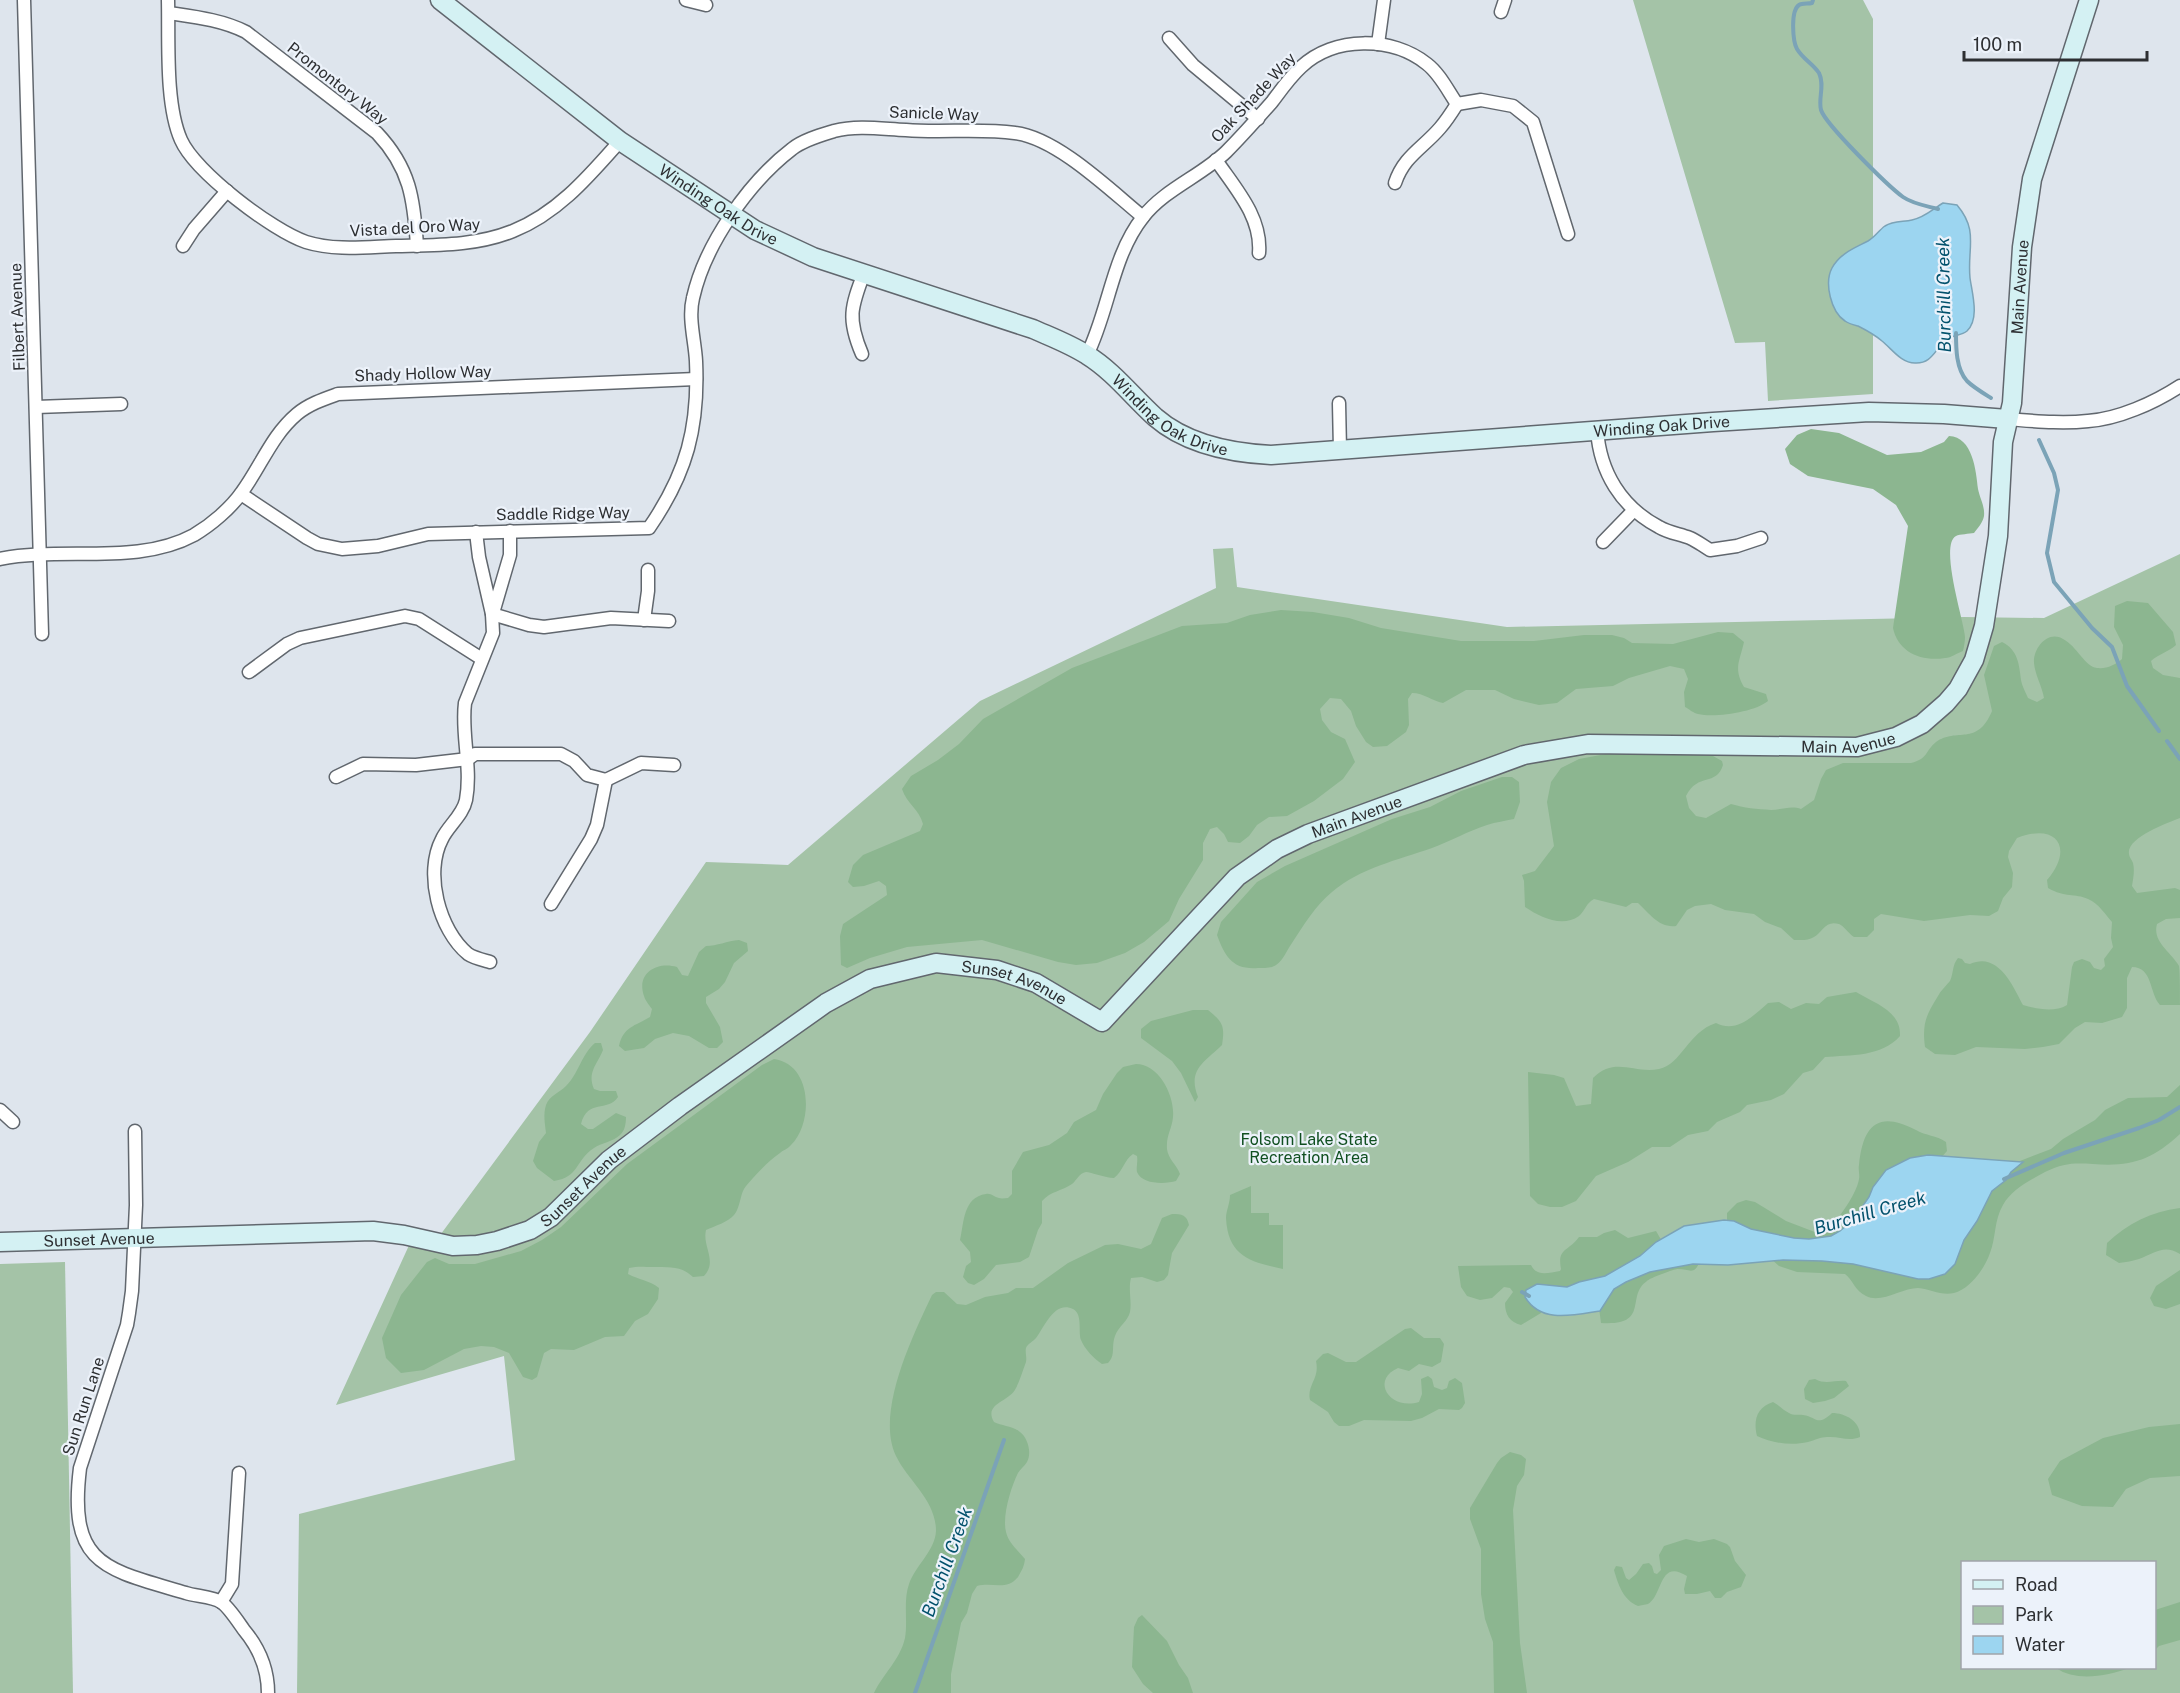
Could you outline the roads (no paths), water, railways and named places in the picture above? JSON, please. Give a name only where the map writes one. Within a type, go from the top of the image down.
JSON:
[{"type":"street","name":"Filbert Avenue","points":[[24,0],[42,634]]},
{"type":"street","name":"Winding Oak Drive","points":[[440,0],[620,141],[755,230],[813,257],[1033,329],[1087,355],[1119,381],[1156,418],[1197,442],[1249,454],[1271,455],[1869,412],[1944,414],[2007,419]]},
{"type":"street","points":[[686,0],[706,5]]},
{"type":"street","points":[[1378,44],[1384,0]]},
{"type":"street","name":"Main Avenue","points":[[1102,1022],[1237,877],[1277,849],[1308,834],[1524,755],[1588,744],[1857,747],[1896,737],[1922,724],[1946,704],[1974,660],[1984,626],[1998,536],[2003,442],[2012,403],[2022,247],[2032,179],[2089,0]]},
{"type":"street","name":"Vista del Oro Way","points":[[168,6],[171,99],[175,124],[181,141],[190,155],[212,179],[227,191],[286,233],[308,242],[342,248],[417,246],[480,241],[536,220],[572,193],[620,141]]},
{"type":"street","name":"Promontory Way","points":[[168,6],[232,25],[246,32],[376,132],[393,151],[405,172],[412,198],[417,246]]},
{"type":"street","points":[[1169,38],[1193,65],[1258,118]]},
{"type":"street","name":"Oak Shade Way","points":[[1087,355],[1106,309],[1119,262],[1143,217],[1170,193],[1216,160],[1258,118],[1300,68],[1312,58],[1336,47],[1354,44],[1378,44],[1400,49],[1428,64],[1457,104]]},
{"type":"street","points":[[1395,183],[1399,169],[1440,129],[1457,104],[1481,100],[1513,106],[1533,122],[1568,234]]},
{"type":"street","name":"Sanicle Way","points":[[732,216],[772,166],[794,147],[834,131],[869,127],[942,133],[1017,133],[1048,144],[1064,154],[1143,217]]},
{"type":"street","points":[[1216,160],[1254,217],[1259,237],[1259,253]]},
{"type":"street","points":[[183,246],[194,229],[227,191]]},
{"type":"street","name":"Saddle Ridge Way","points":[[241,494],[270,515],[318,544],[342,549],[364,548],[428,534],[649,528],[663,507],[688,450],[697,407],[692,300],[707,257],[717,237],[732,216]]},
{"type":"street","points":[[862,354],[853,333],[851,317],[864,273]]},
{"type":"street","name":"Shady Hollow Way","points":[[0,559],[40,554],[133,552],[193,536],[241,494],[286,424],[312,404],[338,394],[696,379]]},
{"type":"street","points":[[2007,419],[2053,422],[2089,421],[2135,408],[2180,386]]},
{"type":"street","points":[[1339,403],[1341,450]]},
{"type":"street","points":[[36,407],[121,404]]},
{"type":"street","points":[[1597,430],[1600,455],[1606,474],[1618,493],[1634,510],[1658,527],[1691,539],[1710,550],[1737,546],[1761,538]]},
{"type":"street","points":[[1603,542],[1634,510]]},
{"type":"street","points":[[492,614],[510,555],[510,531]]},
{"type":"street","points":[[476,532],[479,557],[492,614],[493,633],[465,703],[468,759],[466,799],[441,840],[434,871],[438,904],[446,926],[470,956],[490,962]]},
{"type":"street","points":[[644,620],[648,570]]},
{"type":"street","points":[[492,614],[543,627],[611,618],[669,621]]},
{"type":"street","points":[[249,672],[287,644],[300,638],[405,616],[419,619],[482,659]]},
{"type":"street","points":[[336,777],[363,764],[416,765],[468,759],[475,754],[561,754],[574,761],[587,776],[606,780],[641,763],[674,765]]},
{"type":"street","points":[[551,904],[591,839],[597,825],[606,780]]},
{"type":"street","name":"Sunset Avenue","points":[[0,1242],[374,1231],[453,1246],[477,1245],[512,1237],[530,1230],[551,1216],[609,1160],[680,1106],[826,1003],[870,979],[936,963],[997,970],[1036,983],[1102,1022]]},
{"type":"street","points":[[0,1110],[14,1122]]},
{"type":"street","name":"Sun Run Lane","points":[[135,1131],[136,1205],[132,1291],[127,1325],[80,1468],[79,1519],[82,1532],[93,1554],[119,1573],[221,1602]]},
{"type":"street","points":[[239,1473],[232,1584],[221,1602],[251,1639],[259,1653],[265,1667],[268,1693]]},
{"type":"water","points":[[1943,203],[1957,205],[1968,223],[1971,240],[1969,267],[1974,306],[1973,320],[1967,331],[1946,340],[1929,359],[1921,363],[1905,361],[1882,341],[1840,317],[1830,297],[1830,274],[1839,258],[1870,239],[1885,226],[1920,217]]},
{"type":"water","points":[[1928,1155],[2023,1162],[1992,1191],[1977,1221],[1964,1240],[1955,1264],[1945,1274],[1929,1279],[1918,1279],[1853,1264],[1822,1261],[1783,1260],[1728,1265],[1693,1264],[1650,1272],[1626,1282],[1614,1289],[1600,1311],[1559,1316],[1540,1311],[1532,1306],[1525,1297],[1526,1290],[1537,1284],[1567,1287],[1605,1276],[1640,1256],[1656,1242],[1684,1226],[1724,1220],[1734,1221],[1751,1229],[1794,1238],[1809,1239],[1831,1236],[1853,1220],[1886,1170],[1910,1158]]},
{"type":"waterway","name":"Burchill Creek","points":[[1813,0],[1812,3],[1800,4],[1796,8],[1793,20],[1794,34],[1797,49],[1821,78],[1820,105],[1825,118],[1858,155],[1903,197],[1938,209]]},
{"type":"waterway","name":"Burchill Creek","points":[[1956,333],[1957,358],[1963,376],[1991,398]]},
{"type":"waterway","points":[[2039,440],[2054,473],[2058,490],[2047,553],[2054,582],[2092,628],[2112,647],[2127,686],[2159,731]]},
{"type":"waterway","points":[[2167,741],[2180,759]]},
{"type":"waterway","name":"Burchill Creek","points":[[2004,1179],[2064,1153],[2159,1120],[2180,1107]]},
{"type":"waterway","name":"Burchill Creek","points":[[1522,1292],[1529,1296]]},
{"type":"waterway","name":"Burchill Creek","points":[[915,1693],[1004,1440]]},
{"type":"park label","name":"Folsom Lake State Recreation Area","points":[[1309,1148]]}]
